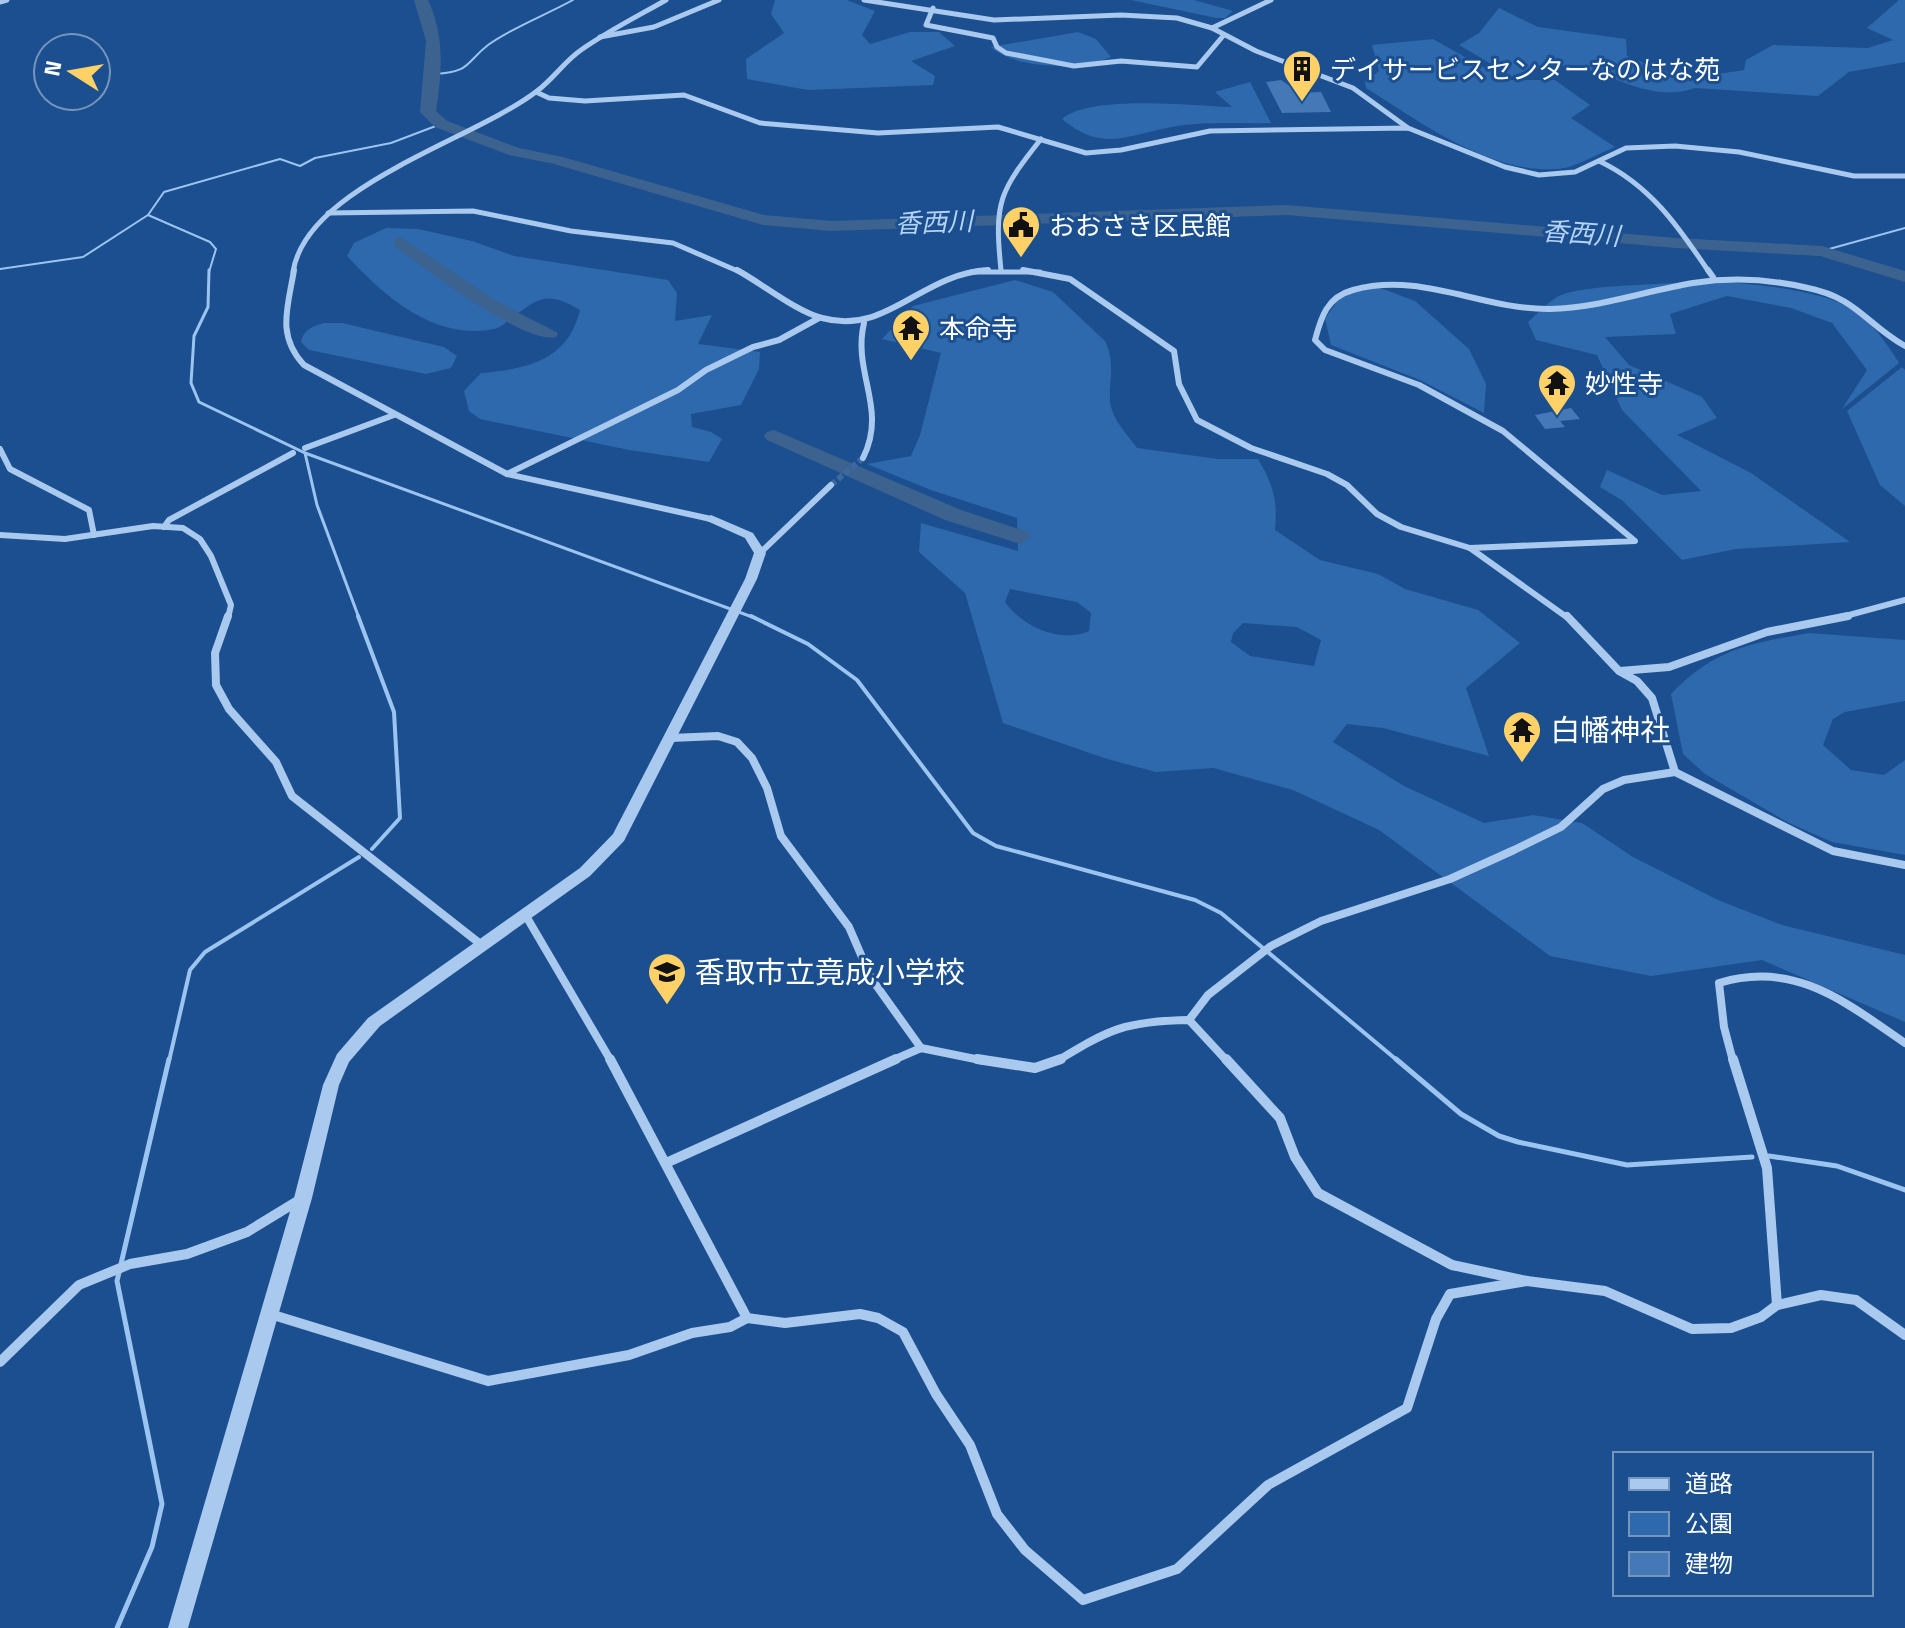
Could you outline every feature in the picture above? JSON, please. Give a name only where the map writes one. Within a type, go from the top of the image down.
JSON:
[{"type":"street","points":[[0,2],[7,0]]},
{"type":"street","points":[[666,0],[579,51],[536,92],[347,197],[328,213],[298,248],[285,330],[287,342],[304,365],[507,474],[711,519],[749,536],[760,553]]},
{"type":"street","points":[[600,38],[654,27],[719,0]]},
{"type":"street","points":[[864,0],[933,8],[994,20],[1158,15],[1212,28],[1223,36],[1353,88],[1408,128],[1505,167],[1539,175],[1575,172],[1626,148],[1675,146],[1739,152],[1854,176],[1905,176]]},
{"type":"street","points":[[1212,28],[1271,0]]},
{"type":"street","points":[[933,8],[926,25],[986,36],[1006,53],[1064,65],[1121,61],[1197,67],[1223,36]]},
{"type":"street","points":[[536,92],[560,102],[638,95],[688,96],[704,99],[741,119],[760,123],[878,133],[998,127],[1076,151],[1097,153],[1210,131],[1408,128]]},
{"type":"street","points":[[1001,270],[996,221],[998,196],[1041,139]]},
{"type":"street","points":[[1599,161],[1637,179],[1713,277]]},
{"type":"street","points":[[328,213],[473,211],[571,231],[673,243],[736,269],[819,318],[864,323],[887,315],[941,280],[1001,270],[1052,273],[1070,279],[1174,351],[1179,384],[1197,420],[1251,448],[1327,474],[1347,485],[1377,514],[1401,527],[1470,548],[1560,609],[1619,671],[1637,681],[1652,698],[1675,772]]},
{"type":"street","points":[[1470,548],[1635,541],[1503,431],[1419,385],[1325,350],[1315,340],[1324,306],[1352,290],[1413,283],[1516,306],[1575,308],[1713,277],[1782,282],[1833,295],[1852,304],[1905,346]]},
{"type":"street","points":[[507,474],[678,390],[692,378],[753,347],[779,340],[819,318]]},
{"type":"street","points":[[863,458],[872,446],[875,414],[873,394],[863,370],[859,335],[864,323]]},
{"type":"street","points":[[305,448],[394,415]]},
{"type":"street","points":[[0,449],[10,469],[89,510],[94,535]]},
{"type":"street","points":[[164,527],[169,520],[293,453]]},
{"type":"street","points":[[178,1628],[303,1198],[331,1085],[354,1041],[374,1022],[585,872],[619,837],[751,579],[760,553],[831,485]]},
{"type":"street","points":[[0,535],[72,539],[150,526],[197,535],[225,586],[231,605],[217,637],[214,654],[218,692],[226,707],[278,764],[287,792],[483,946]]},
{"type":"street","points":[[1619,671],[1669,667],[1767,632],[1867,612],[1905,600]]},
{"type":"street","points":[[671,738],[718,736],[737,742],[752,758],[767,788],[781,836],[849,927],[871,978],[921,1048]]},
{"type":"street","points":[[1189,1020],[1208,995],[1271,946],[1321,921],[1450,879],[1514,850],[1561,827],[1603,789],[1624,780],[1675,772],[1833,851],[1905,865]]},
{"type":"street","points":[[526,916],[599,1038],[747,1318],[762,1324],[789,1324],[852,1312],[898,1327],[912,1344],[935,1394],[971,1446],[996,1512],[1025,1553],[1083,1600],[1177,1569],[1268,1485],[1407,1408],[1436,1319],[1450,1294],[1527,1281]]},
{"type":"street","points":[[1777,1305],[1767,1167],[1729,1042],[1718,996],[1719,983],[1743,972],[1780,975],[1806,983],[1842,1001],[1905,1043]]},
{"type":"street","points":[[666,1163],[921,1048],[942,1049],[978,1061],[1034,1068],[1053,1065],[1093,1037],[1125,1026],[1159,1020],[1189,1020],[1280,1118],[1295,1157],[1318,1193],[1452,1265],[1527,1281],[1605,1291],[1692,1329],[1731,1328],[1761,1317],[1777,1305],[1821,1295],[1856,1300],[1905,1335]]},
{"type":"street","points":[[0,1362],[79,1285],[130,1264],[187,1254],[247,1232],[303,1198]]},
{"type":"street","points":[[270,1314],[488,1381],[629,1355],[692,1333],[730,1327],[747,1318]]},
{"type":"green space","points":[[775,0],[847,0],[875,11],[862,35],[870,44],[910,32],[939,32],[955,46],[911,61],[935,76],[933,85],[808,90],[747,79],[746,59],[784,33],[771,14]]},
{"type":"green space","points":[[1131,0],[1194,0],[1233,11],[1225,18],[1216,18]]},
{"type":"green space","points":[[1899,0],[1905,0],[1905,62],[1849,72],[1818,96],[1695,88],[1658,92],[1574,67],[1556,66],[1513,77],[1459,45],[1479,33],[1499,8],[1538,27],[1626,39],[1627,56],[1678,76],[1698,77],[1744,70],[1746,60],[1773,45],[1868,48],[1893,40],[1867,28]]},
{"type":"green space","points":[[1078,32],[1096,39],[1111,57],[1084,64],[1049,66],[1016,60],[991,47]]},
{"type":"green space","points":[[1433,39],[1506,80],[1555,80],[1590,105],[1571,118],[1615,147],[1564,168],[1532,168],[1506,163],[1481,155],[1432,130],[1366,88],[1365,82],[1379,71],[1372,45]]},
{"type":"green space","points":[[1250,82],[1271,123],[1196,124],[1103,139],[1090,136],[1062,119],[1076,111],[1118,104],[1232,107],[1215,92]]},
{"type":"green space","points":[[386,228],[418,229],[472,241],[514,256],[668,280],[677,293],[675,321],[712,315],[698,344],[760,352],[759,369],[741,405],[691,414],[692,427],[711,432],[722,439],[709,462],[629,450],[480,419],[469,411],[464,391],[481,373],[530,364],[556,351],[574,327],[580,310],[559,300],[543,299],[494,329],[472,331],[431,322],[394,300],[347,256],[354,243]]},
{"type":"green space","points":[[1015,280],[1053,292],[1105,341],[1111,360],[1112,410],[1137,448],[1218,459],[1258,459],[1273,493],[1275,530],[1320,560],[1378,574],[1405,589],[1478,610],[1520,643],[1466,688],[1489,756],[1383,728],[1347,724],[1333,742],[1404,786],[1484,823],[1533,815],[1582,823],[1633,857],[1718,900],[1782,925],[1905,955],[1905,1022],[1762,960],[1651,976],[1550,956],[1379,830],[1293,790],[1213,768],[1156,772],[1107,759],[1003,723],[965,593],[919,552],[921,523],[1018,551],[1017,518],[931,490],[867,464],[911,456],[920,435],[941,353],[882,339],[913,306]],"holes":[[[1010,589],[1077,602],[1091,613],[1089,631],[1054,634],[1031,625],[1005,602]],[[1243,623],[1297,627],[1321,640],[1314,666],[1250,656],[1231,642],[1233,633]]]},
{"type":"green space","points":[[1705,280],[1783,288],[1841,303],[1868,322],[1899,363],[1842,409],[1867,370],[1832,323],[1791,308],[1727,296],[1670,314],[1676,334],[1605,337],[1629,365],[1702,397],[1717,418],[1677,435],[1751,473],[1850,542],[1736,549],[1682,560],[1623,501],[1600,487],[1607,470],[1662,495],[1701,491],[1622,410],[1597,355],[1536,340],[1528,322],[1553,299],[1569,292]]},
{"type":"green space","points":[[1378,287],[1415,301],[1469,349],[1486,384],[1484,413],[1420,380],[1331,345],[1325,318],[1343,294]]},
{"type":"green space","points":[[324,323],[342,323],[444,347],[457,356],[451,368],[426,374],[309,350],[301,342],[304,334]]},
{"type":"green space","points":[[1902,367],[1905,370],[1905,506],[1880,485],[1847,411]]},
{"type":"green space","points":[[1809,633],[1905,640],[1905,701],[1845,712],[1833,719],[1823,745],[1851,770],[1884,775],[1905,760],[1905,855],[1832,842],[1789,823],[1705,774],[1683,754],[1671,694],[1703,667],[1734,650]]},
{"type":"building","name":"デイサービスセンターなのはな苑","points":[[1281,80],[1300,93],[1321,92],[1331,112],[1282,113],[1266,82]]},
{"type":"building","name":"妙性寺","points":[[1571,408],[1580,419],[1560,421],[1565,427],[1545,429],[1535,415]]},
{"type":"waterway","name":"香西川","points":[[421,0],[431,27],[434,55],[428,112],[441,124],[515,152],[557,160],[763,220],[832,226],[1287,210],[1676,243],[1822,251],[1905,277]]},
{"type":"waterway","points":[[435,74],[462,69],[488,45],[573,0]]},
{"type":"waterway","points":[[148,215],[164,192],[280,159],[300,166],[315,158],[391,143],[441,124]]},
{"type":"waterway","points":[[0,269],[83,257],[148,215]]},
{"type":"waterway","points":[[148,215],[210,242],[216,249],[209,272]]},
{"type":"waterway","points":[[1822,251],[1905,228]]},
{"type":"waterway","points":[[400,242],[489,305],[549,333]]},
{"type":"waterway","points":[[209,270],[208,307],[194,336],[191,383],[199,402],[305,453]]},
{"type":"waterway","points":[[774,436],[953,515],[1020,537]]},
{"type":"waterway","points":[[305,453],[755,618]]},
{"type":"waterway","points":[[305,453],[317,505],[359,618]]},
{"type":"waterway","points":[[358,616],[394,712],[400,818],[372,849]]},
{"type":"waterway","points":[[751,616],[808,644],[857,680],[973,833],[996,846],[1195,900],[1221,913],[1398,1061]]},
{"type":"waterway","points":[[169,1061],[190,970],[205,952],[359,857]]},
{"type":"waterway","points":[[117,1628],[152,1547],[162,1504],[117,1281],[169,1059]]},
{"type":"waterway","points":[[1396,1059],[1461,1114],[1499,1136],[1518,1142],[1627,1165],[1752,1157]]},
{"type":"waterway","points":[[1769,1156],[1837,1166],[1905,1190]]},
{"type":"tunnel","points":[[831,485],[863,458]]},
{"type":"place","name":"デイサービスセンターなのはな苑","points":[[1302,103]]},
{"type":"place","name":"おおさき区民館","points":[[1021,259]]},
{"type":"place","name":"本命寺","points":[[911,362]]},
{"type":"place","name":"妙性寺","points":[[1557,417]]},
{"type":"place","name":"白幡神社","points":[[1522,764]]},
{"type":"place","name":"香取市立竟成小学校","points":[[667,1006]]}]
